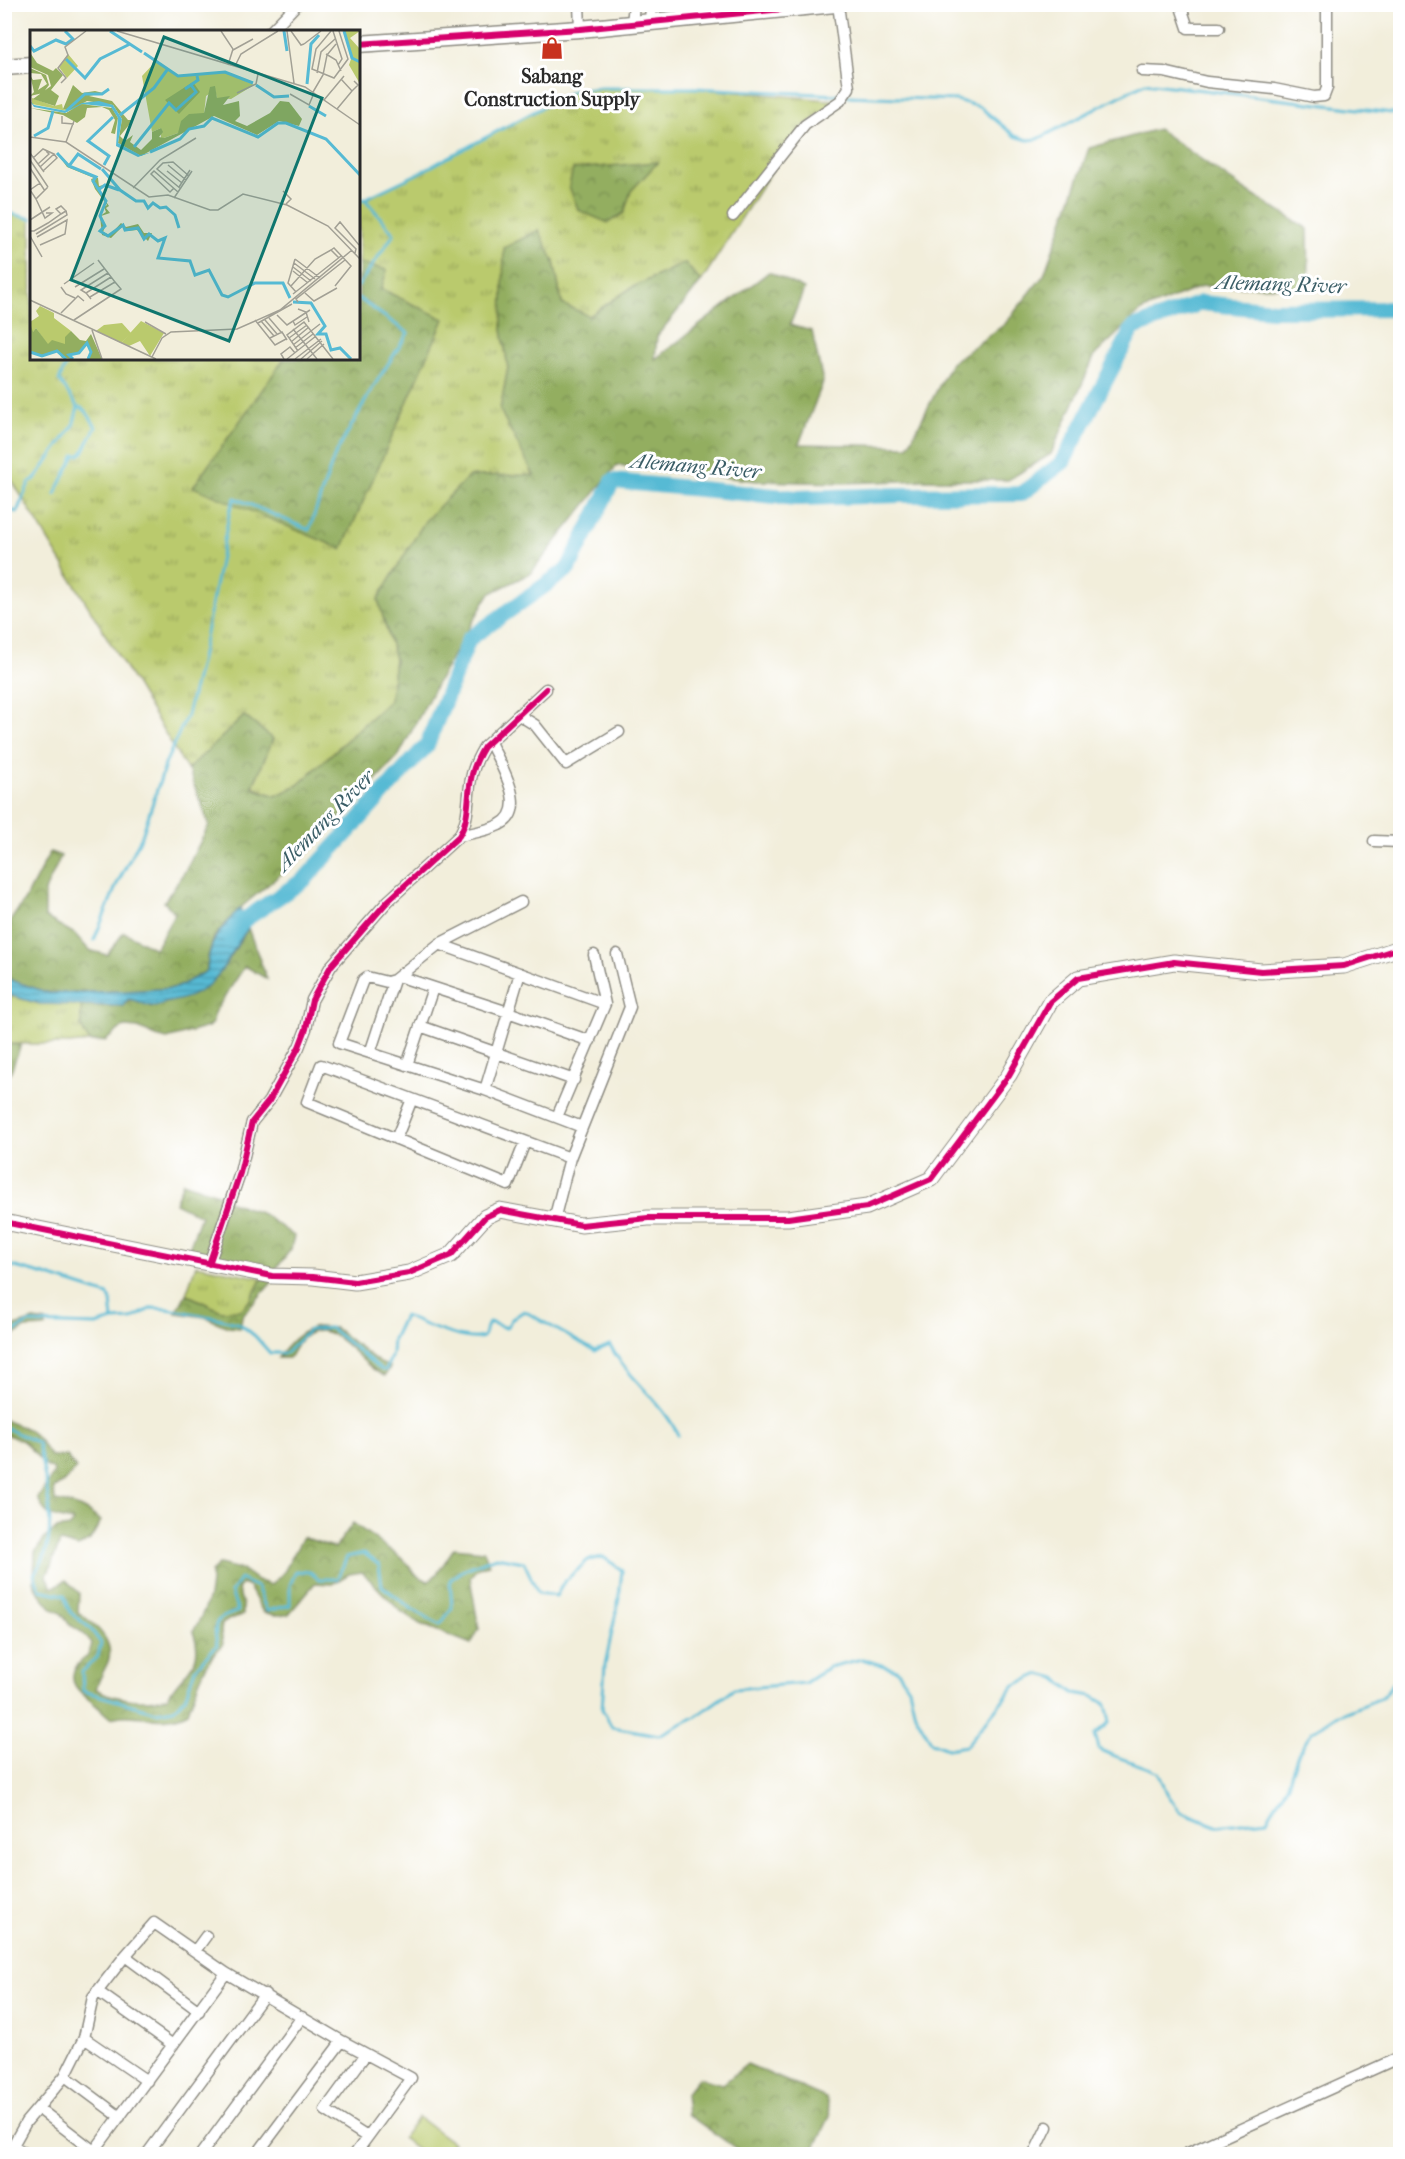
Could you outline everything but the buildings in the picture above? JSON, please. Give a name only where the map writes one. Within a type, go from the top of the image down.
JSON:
[{"type":"main road","points":[[360,44],[580,29],[836,4]]},
{"type":"main road","points":[[4,67],[30,65]]},
{"type":"street","points":[[272,30],[297,4]]},
{"type":"street","points":[[579,4],[580,29]]},
{"type":"street","points":[[632,24],[634,4]]},
{"type":"street","points":[[650,23],[651,4]]},
{"type":"street","points":[[733,216],[805,125],[840,101],[849,88],[836,4]]},
{"type":"street","points":[[1180,4],[1188,28],[1218,28]]},
{"type":"street","points":[[1142,71],[1164,72],[1207,82],[1274,89],[1314,97],[1324,96],[1327,88],[1327,4]]},
{"type":"street","points":[[209,1264],[240,1173],[252,1122],[269,1101],[299,1047],[306,1029],[312,1000],[331,966],[388,901],[459,836],[465,823],[474,767],[484,747],[546,689]]},
{"type":"street","points":[[519,715],[535,725],[566,764],[619,732]]},
{"type":"street","points":[[459,836],[502,824],[509,816],[514,804],[511,788],[490,742]]},
{"type":"street","points":[[1374,841],[1401,842]]},
{"type":"street","points":[[521,902],[439,944],[397,978],[387,982],[367,977],[363,980],[339,1043],[485,1090],[582,1128]]},
{"type":"street","points":[[439,944],[605,1004]]},
{"type":"street","points":[[4,1222],[272,1276],[313,1277],[355,1282],[410,1273],[451,1255],[485,1217],[500,1210],[581,1225],[648,1218],[788,1218],[867,1207],[931,1179],[1009,1075],[1050,1002],[1078,978],[1174,962],[1262,971],[1344,966],[1401,948]]},
{"type":"street","points":[[554,1220],[570,1158],[630,1007],[617,954]]},
{"type":"street","points":[[557,1117],[605,1004],[594,955]]},
{"type":"street","points":[[485,1090],[520,973]]},
{"type":"street","points":[[397,978],[508,1012],[590,1041]]},
{"type":"street","points":[[370,1053],[397,978]]},
{"type":"street","points":[[407,1065],[433,988]]},
{"type":"street","points":[[420,1026],[574,1080]]},
{"type":"street","points":[[525,1143],[508,1185],[307,1102],[321,1065],[570,1158]]},
{"type":"street","points":[[396,1139],[412,1099]]},
{"type":"street","points":[[26,2154],[11,2150],[27,2122],[65,2076],[84,2038],[93,1997],[154,1923],[226,1973],[411,2079],[355,2154]]},
{"type":"street","points":[[195,1951],[206,1936]]},
{"type":"street","points":[[125,1956],[199,2011]]},
{"type":"street","points":[[38,2108],[93,2153],[226,1973]]},
{"type":"street","points":[[98,1991],[173,2045]]},
{"type":"street","points":[[147,2154],[265,1994]]},
{"type":"street","points":[[201,2154],[302,2017]]},
{"type":"street","points":[[84,2038],[147,2081]]},
{"type":"street","points":[[257,2154],[342,2041]]},
{"type":"street","points":[[366,2054],[325,2110],[367,2138]]},
{"type":"street","points":[[1186,2154],[1401,2057]]},
{"type":"street","points":[[65,2076],[120,2116]]},
{"type":"street","points":[[1034,2154],[1047,2127]]},
{"type":"green space","points":[[601,88],[695,88],[840,101],[805,125],[784,151],[701,282],[685,263],[631,288],[589,316],[562,304],[554,262],[502,329],[508,368],[500,410],[534,475],[378,599],[395,659],[390,700],[298,785],[276,796],[253,787],[273,739],[244,716],[188,771],[5,469],[4,224],[9,213],[30,218],[30,360],[285,360],[342,549],[380,289],[387,270],[360,263],[360,202],[417,174],[573,91]]},
{"type":"green space","points":[[1158,129],[1248,192],[1308,229],[1309,287],[1203,286],[1141,311],[1095,355],[1051,454],[1008,480],[844,483],[757,481],[617,465],[531,573],[489,594],[437,683],[399,755],[309,851],[240,908],[214,937],[208,957],[207,971],[176,988],[126,991],[49,993],[5,978],[5,922],[9,923],[27,896],[50,852],[61,856],[45,891],[45,917],[75,934],[89,950],[107,955],[124,932],[155,949],[175,913],[164,902],[185,871],[209,825],[188,769],[244,716],[273,739],[252,788],[276,796],[298,785],[390,700],[395,659],[378,599],[425,521],[469,476],[534,475],[500,410],[508,368],[502,329],[504,248],[539,230],[554,262],[562,304],[589,316],[631,288],[685,263],[701,282],[657,336],[655,359],[769,272],[804,289],[790,325],[812,331],[823,382],[799,444],[908,446],[951,363],[1005,324],[1044,275],[1089,148]]},
{"type":"green space","points":[[658,162],[631,191],[624,213],[608,223],[578,210],[569,186],[573,169]]},
{"type":"green space","points":[[360,263],[387,270],[381,289],[444,319],[342,549],[193,487],[283,360],[360,360]]},
{"type":"green space","points":[[248,928],[267,979],[245,966],[214,1013],[213,1022],[208,1027],[167,1039],[138,1028],[125,1027],[105,1041],[91,1042],[84,1034],[81,1024],[82,1004],[111,1006],[134,1000],[152,1007],[164,1003],[225,966]]},
{"type":"green space","points":[[4,994],[40,1004],[82,1004],[81,1025],[84,1034],[91,1042],[5,1044]]},
{"type":"green space","points":[[4,1044],[21,1045],[5,1086]]},
{"type":"green space","points":[[183,1182],[229,1198],[228,1201],[263,1214],[294,1236],[291,1249],[273,1273],[186,1256],[201,1216],[175,1203]]},
{"type":"green space","points":[[196,1265],[262,1278],[251,1299],[242,1310],[221,1311],[186,1294]]},
{"type":"green space","points":[[262,1278],[274,1280],[242,1316],[240,1328],[228,1327],[205,1317],[176,1313],[186,1294],[221,1311],[241,1310],[251,1299]]},
{"type":"green space","points":[[34,1320],[46,1322],[46,1327],[25,1328],[5,1342],[5,1329]]},
{"type":"green space","points":[[317,1327],[335,1328],[380,1363],[390,1367],[385,1376],[367,1364],[340,1339],[320,1331],[303,1337],[289,1358],[278,1358],[305,1331]]},
{"type":"green space","points":[[4,1419],[32,1433],[51,1457],[67,1456],[76,1469],[65,1481],[54,1488],[55,1501],[79,1507],[101,1521],[90,1540],[78,1547],[60,1542],[47,1576],[52,1588],[66,1580],[79,1593],[78,1612],[106,1639],[110,1654],[96,1689],[104,1693],[131,1699],[151,1700],[168,1697],[195,1660],[197,1653],[193,1632],[207,1603],[211,1572],[220,1564],[243,1570],[257,1580],[271,1585],[284,1572],[303,1537],[335,1548],[353,1523],[404,1560],[416,1575],[428,1581],[437,1574],[454,1548],[484,1551],[489,1565],[478,1568],[470,1578],[479,1629],[471,1644],[420,1624],[399,1610],[362,1572],[349,1574],[332,1584],[315,1583],[288,1615],[263,1612],[249,1587],[242,1584],[238,1589],[243,1605],[243,1615],[222,1624],[223,1644],[205,1668],[188,1712],[167,1718],[120,1716],[110,1718],[79,1691],[74,1683],[73,1673],[87,1656],[92,1644],[83,1633],[69,1624],[61,1613],[52,1609],[36,1589],[34,1580],[35,1552],[45,1538],[56,1529],[70,1527],[73,1521],[51,1516],[41,1505],[38,1498],[54,1473],[53,1469],[46,1466],[23,1441],[5,1434]]},
{"type":"green space","points":[[747,2064],[826,2098],[830,2116],[812,2154],[744,2154],[687,2114],[685,2094],[698,2078],[723,2084]]},
{"type":"green space","points":[[418,2117],[453,2143],[444,2154],[425,2154],[402,2138]]},
{"type":"water","points":[[240,908],[248,928],[225,965],[209,985],[185,998],[153,1006],[128,999],[123,1006],[40,1004],[5,994],[5,978],[49,993],[176,988],[207,971],[213,943],[221,929]]},
{"type":"waterway","points":[[847,96],[956,100],[980,107],[1015,136],[1028,140],[1038,139],[1145,83],[1400,114]]},
{"type":"waterway","points":[[360,201],[417,174],[573,91],[601,88],[695,88],[839,95]]},
{"type":"waterway","points":[[360,283],[394,234],[365,199]]},
{"type":"waterway","points":[[4,212],[30,218]]},
{"type":"waterway","points":[[94,940],[117,884],[142,836],[166,762],[187,715],[201,659],[230,510],[235,498],[309,530],[334,457],[372,389],[408,333],[360,299]]},
{"type":"waterway","name":"Alemang River","points":[[230,937],[244,920],[305,879],[427,745],[469,639],[568,569],[613,481],[797,498],[1021,494],[1063,462],[1133,328],[1201,303],[1273,310],[1400,309]]},
{"type":"waterway","points":[[4,519],[9,510],[17,512],[29,483],[34,480],[73,426],[78,407],[59,380],[68,360]]},
{"type":"waterway","points":[[55,494],[75,455],[83,452],[96,427],[86,412],[78,407]]},
{"type":"waterway","points":[[4,1264],[108,1295],[113,1320],[131,1319],[152,1308],[217,1318],[240,1324],[270,1353],[286,1353],[309,1330],[330,1328],[382,1370],[386,1370],[392,1354],[393,1339],[404,1316],[444,1332],[475,1338],[483,1337],[489,1322],[506,1328],[512,1319],[524,1311],[595,1351],[610,1345],[626,1369],[664,1412],[678,1435]]},
{"type":"waterway","points":[[4,1338],[28,1323],[96,1325],[113,1320]]},
{"type":"waterway","points":[[4,1427],[38,1443],[50,1515],[48,1544],[43,1559],[34,1574],[40,1590],[64,1595],[71,1613],[90,1628],[101,1643],[98,1656],[82,1672],[83,1691],[156,1712],[174,1709],[185,1698],[195,1669],[217,1645],[215,1630],[217,1622],[224,1616],[238,1611],[231,1592],[240,1579],[257,1587],[267,1611],[290,1605],[290,1585],[296,1571],[310,1572],[319,1579],[337,1579],[347,1557],[364,1553],[379,1565],[382,1586],[412,1609],[440,1625],[452,1608],[450,1580],[465,1569],[496,1557],[524,1562],[538,1593],[556,1596],[564,1582],[588,1560],[603,1557],[622,1570],[619,1598],[605,1665],[602,1709],[612,1727],[659,1735],[695,1717],[734,1689],[805,1683],[829,1667],[862,1659],[897,1670],[909,1688],[915,1714],[932,1743],[947,1749],[966,1746],[1015,1685],[1040,1674],[1056,1678],[1074,1693],[1092,1696],[1106,1704],[1110,1722],[1095,1735],[1099,1749],[1158,1772],[1167,1793],[1180,1812],[1216,1826],[1267,1820],[1288,1784],[1298,1754],[1312,1732],[1336,1716],[1381,1698],[1400,1675]]},
{"type":"cycle path","points":[[360,44],[580,29],[835,4]]},
{"type":"cycle path","points":[[209,1264],[240,1173],[252,1122],[269,1101],[299,1047],[306,1029],[312,1000],[331,966],[388,901],[459,836],[467,815],[473,770],[484,747],[546,689]]},
{"type":"cycle path","points":[[4,1222],[272,1276],[313,1277],[355,1282],[409,1273],[451,1255],[485,1217],[500,1210],[581,1225],[648,1218],[788,1218],[867,1207],[931,1179],[1009,1075],[1050,1002],[1078,978],[1174,962],[1261,971],[1344,966],[1400,948]]},
{"type":"place","name":"Sabang Construction Supply","points":[[552,48]]}]
